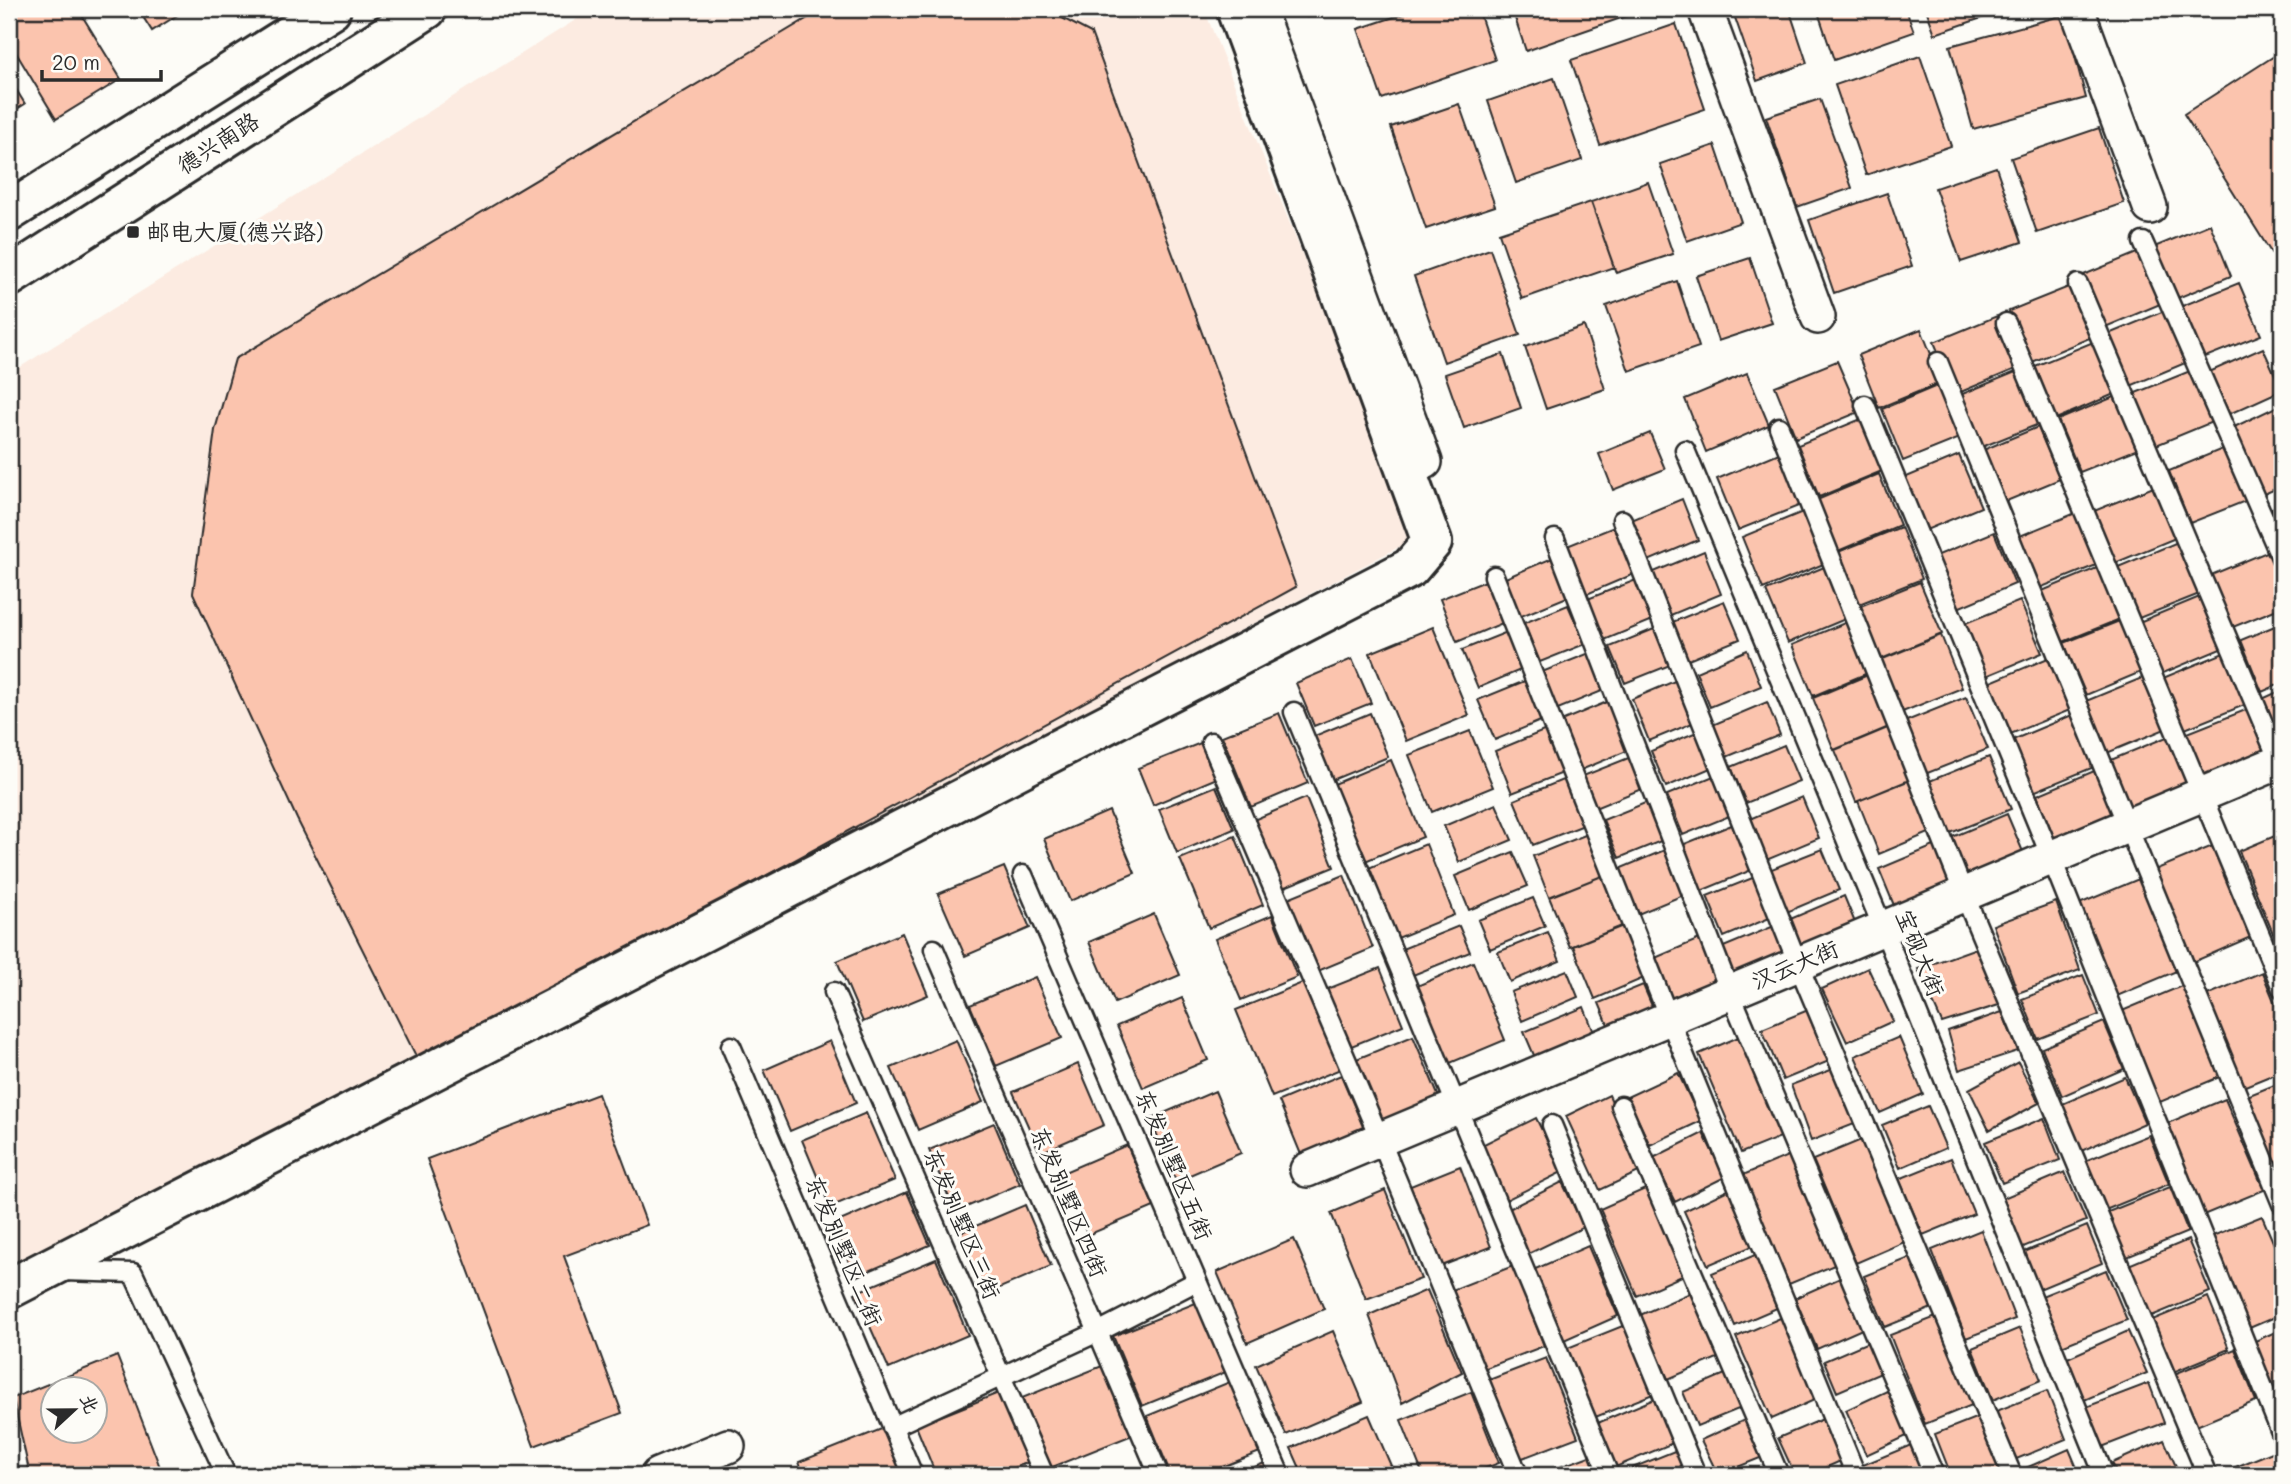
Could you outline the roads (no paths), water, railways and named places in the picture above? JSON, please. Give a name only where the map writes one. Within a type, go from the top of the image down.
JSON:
[{"type":"street","points":[[9,212],[331,9]]},
{"type":"street","name":"德兴南路","points":[[9,277],[427,9]]},
{"type":"street","points":[[9,1289],[1410,568],[1432,542],[1236,9]]},
{"type":"street","points":[[1258,9],[1425,462]]},
{"type":"street","points":[[1705,9],[1818,317]]},
{"type":"street","points":[[2077,9],[2150,206]]},
{"type":"street","name":"汉云大街","points":[[1307,1170],[2051,857],[2281,764]]},
{"type":"street","points":[[658,1475],[727,1446]]},
{"type":"lane","points":[[2143,242],[2282,560]]},
{"type":"lane","points":[[2078,284],[2281,764]]},
{"type":"lane","points":[[2006,323],[2204,794],[2282,988]]},
{"type":"lane","points":[[1938,362],[2282,1204]]},
{"type":"lane","points":[[1865,405],[2051,857],[2282,1435]]},
{"type":"lane","points":[[1779,427],[1964,894],[2207,1475]]},
{"type":"lane","name":"宝砚大街","points":[[1685,450],[2105,1475]]},
{"type":"lane","points":[[1622,520],[1798,964],[2012,1475]]},
{"type":"lane","points":[[1555,539],[1730,992],[1934,1475]]},
{"type":"lane","points":[[1494,576],[1669,1018],[1856,1475]]},
{"type":"lane","points":[[1294,712],[1455,1108],[1609,1475]]},
{"type":"lane","points":[[1211,742],[1380,1139],[1518,1475]]},
{"type":"lane","name":"东发别墅区五街","points":[[1023,875],[1280,1475]]},
{"type":"lane","name":"东发别墅区四街","points":[[933,949],[1159,1475]]},
{"type":"lane","name":"东发别墅区三街","points":[[834,992],[1044,1475]]},
{"type":"lane","name":"东发别墅区二街","points":[[731,1046],[913,1475]]},
{"type":"lane","points":[[1621,1106],[1779,1475]]},
{"type":"lane","points":[[1552,1125],[1696,1475]]},
{"type":"lane","points":[[43,1270],[133,1273],[226,1475]]},
{"type":"lane","points":[[892,1427],[1002,1378],[1197,1281]]},
{"type":"place","name":"邮电大厦(德兴路)","points":[[133,232]]}]
